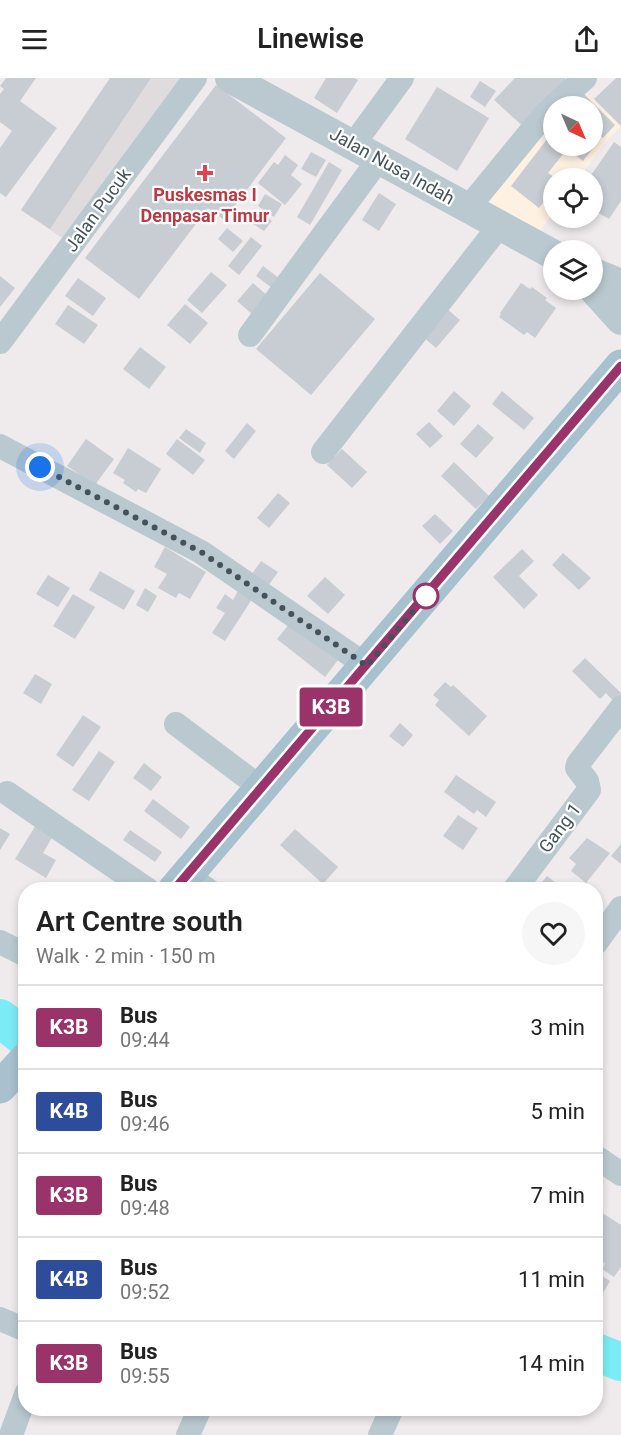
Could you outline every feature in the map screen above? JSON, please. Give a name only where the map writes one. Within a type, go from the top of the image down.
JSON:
[{"type":"main road","points":[[192,882],[261,788],[621,366]]},
{"type":"street","name":"Jalan Pucuk","points":[[0,342],[195,78]]},
{"type":"street","name":"Jalan Nusa Indah","points":[[230,78],[543,249]]},
{"type":"street","points":[[353,145],[402,78]]},
{"type":"street","points":[[566,96],[585,78]]},
{"type":"street","points":[[468,208],[543,116]]},
{"type":"street","points":[[250,334],[379,159]]},
{"type":"street","points":[[323,452],[500,225]]},
{"type":"street","points":[[603,277],[621,284]]},
{"type":"street","points":[[603,300],[621,320]]},
{"type":"street","points":[[0,446],[201,552],[367,666]]},
{"type":"street","name":"Gang 1","points":[[520,882],[589,790],[587,781],[577,768],[578,764],[621,708]]},
{"type":"street","points":[[176,724],[261,788]]},
{"type":"street","points":[[7,793],[135,882]]},
{"type":"street","points":[[603,933],[621,908]]},
{"type":"street","points":[[0,942],[18,951]]},
{"type":"street","points":[[603,1161],[621,1173]]},
{"type":"street","points":[[0,1319],[18,1327]]},
{"type":"street","points":[[10,1435],[18,1414]]},
{"type":"street","points":[[188,1435],[196,1416]]},
{"type":"street","points":[[380,1435],[388,1416]]},
{"type":"shaded area","points":[[110,78],[182,78],[68,242],[21,210]]},
{"type":"shaded area","points":[[580,86],[590,96],[570,96]]},
{"type":"shaded area","points":[[603,108],[621,126],[603,145]]},
{"type":"shaded area","points":[[543,126],[543,156],[595,156],[586,168],[543,168],[543,227],[538,234],[485,202]]},
{"type":"building","points":[[6,78],[36,78],[20,101],[57,128],[6,197],[0,193],[0,148],[12,131],[0,122],[0,94],[4,89],[0,86]]},
{"type":"building","points":[[110,78],[151,78],[50,229],[21,210]]},
{"type":"building","points":[[326,78],[358,80],[337,113],[314,98]]},
{"type":"building","points":[[515,78],[565,78],[569,82],[556,96],[543,96],[543,110],[526,129],[494,100]]},
{"type":"building","points":[[616,78],[621,78],[621,126],[603,108],[603,96],[597,96]]},
{"type":"building","points":[[480,81],[496,91],[485,107],[470,97]]},
{"type":"building","name":"Puskesmas I Denpasar Timur","points":[[216,85],[286,138],[224,220],[208,208],[139,299],[85,258]]},
{"type":"building","points":[[437,87],[489,118],[457,171],[405,139]]},
{"type":"building","points":[[603,113],[615,125],[603,138]]},
{"type":"building","points":[[614,142],[621,147],[621,201],[609,219],[603,215],[603,168],[596,168]]},
{"type":"building","points":[[543,144],[543,156],[561,156],[552,168],[543,168],[543,203],[539,208],[511,186]]},
{"type":"building","points":[[311,152],[326,160],[316,177],[301,169]]},
{"type":"building","points":[[285,155],[298,165],[291,175],[302,184],[285,205],[258,183],[274,162],[278,165]]},
{"type":"building","points":[[576,156],[587,156],[583,161]]},
{"type":"building","points":[[329,162],[342,170],[310,225],[297,217]]},
{"type":"building","points":[[379,193],[396,204],[379,231],[362,220]]},
{"type":"building","points":[[265,194],[282,204],[274,217],[258,206]]},
{"type":"building","points":[[258,211],[272,221],[264,231],[250,222]]},
{"type":"building","points":[[227,228],[243,241],[233,252],[218,239]]},
{"type":"building","points":[[251,237],[262,246],[239,275],[228,266]]},
{"type":"building","points":[[263,266],[279,278],[272,288],[256,276]]},
{"type":"building","points":[[211,272],[227,285],[202,313],[187,300]]},
{"type":"building","points":[[320,273],[375,319],[311,395],[256,349]]},
{"type":"building","points":[[0,276],[15,288],[0,307]]},
{"type":"building","points":[[78,278],[106,298],[93,316],[65,296]]},
{"type":"building","points":[[253,283],[269,297],[253,315],[237,301]]},
{"type":"building","points":[[521,283],[530,289],[532,287],[543,295],[543,300],[556,308],[535,338],[527,332],[524,335],[499,317]]},
{"type":"building","points":[[185,304],[208,323],[190,344],[167,325]]},
{"type":"building","points":[[68,305],[98,325],[84,344],[55,324]]},
{"type":"building","points":[[447,309],[460,320],[436,348],[423,337]]},
{"type":"building","points":[[140,347],[166,367],[149,389],[123,369]]},
{"type":"building","points":[[454,391],[471,406],[454,426],[437,411]]},
{"type":"building","points":[[502,391],[534,418],[524,430],[492,404]]},
{"type":"building","points":[[429,422],[443,436],[430,448],[416,434]]},
{"type":"building","points":[[247,423],[256,431],[234,459],[225,451]]},
{"type":"building","points":[[478,424],[494,438],[476,458],[460,444]]},
{"type":"building","points":[[186,429],[206,443],[200,453],[179,438]]},
{"type":"building","points":[[86,439],[114,459],[95,485],[67,466]]},
{"type":"building","points":[[177,439],[205,460],[193,475],[166,454]]},
{"type":"building","points":[[128,448],[161,469],[146,493],[138,489],[136,492],[123,483],[125,480],[113,473]]},
{"type":"building","points":[[342,449],[367,472],[352,488],[327,465]]},
{"type":"building","points":[[454,462],[489,496],[476,509],[441,476]]},
{"type":"building","points":[[278,493],[290,503],[269,528],[257,518]]},
{"type":"building","points":[[435,514],[453,531],[440,544],[422,526]]},
{"type":"building","points":[[165,547],[206,572],[190,599],[179,593],[176,598],[158,588],[167,574],[154,567]]},
{"type":"building","points":[[522,549],[534,561],[519,576],[538,595],[524,609],[493,577]]},
{"type":"building","points":[[563,553],[591,578],[579,590],[552,565]]},
{"type":"building","points":[[261,561],[278,572],[263,593],[247,581]]},
{"type":"building","points":[[100,571],[135,591],[124,610],[89,590]]},
{"type":"building","points":[[48,575],[70,588],[58,607],[36,594]]},
{"type":"building","points":[[325,577],[345,595],[328,614],[307,596]]},
{"type":"building","points":[[145,588],[157,596],[148,612],[136,605]]},
{"type":"building","points":[[238,591],[252,599],[225,641],[212,633],[225,613],[216,608],[225,594],[233,600]]},
{"type":"building","points":[[73,594],[95,607],[75,639],[53,626]]},
{"type":"building","points":[[290,623],[338,660],[325,677],[277,639]]},
{"type":"building","points":[[585,658],[621,693],[621,701],[617,705],[606,693],[600,699],[572,671]]},
{"type":"building","points":[[35,674],[52,684],[41,704],[23,693]]},
{"type":"building","points":[[445,682],[451,687],[453,685],[487,716],[469,736],[435,705],[439,700],[433,695]]},
{"type":"building","points":[[83,715],[101,727],[73,767],[56,755]]},
{"type":"building","points":[[400,723],[413,735],[403,747],[389,736]]},
{"type":"building","points":[[99,751],[115,762],[89,801],[72,790]]},
{"type":"building","points":[[144,763],[162,777],[151,791],[133,778]]},
{"type":"building","points":[[456,775],[496,802],[486,817],[477,810],[474,814],[444,792]]},
{"type":"building","points":[[153,799],[190,827],[181,839],[144,811]]},
{"type":"building","points":[[458,815],[478,828],[463,850],[443,836]]},
{"type":"building","points":[[36,825],[53,836],[43,853],[56,860],[46,878],[15,859]]},
{"type":"building","points":[[0,828],[10,834],[0,850]]},
{"type":"building","points":[[295,829],[338,867],[325,882],[321,882],[280,845]]},
{"type":"building","points":[[130,830],[162,852],[155,862],[123,840]]},
{"type":"building","points":[[587,838],[610,853],[587,882],[571,871],[576,864],[569,858]]},
{"type":"building","points":[[621,844],[621,864],[611,856]]},
{"type":"building","points":[[547,876],[555,882],[542,882]]},
{"type":"building","points":[[603,1213],[621,1225],[621,1267],[614,1277],[603,1270],[605,1264],[603,1263]]},
{"type":"building","points":[[603,1276],[610,1281],[603,1293]]},
{"type":"waterway","points":[[0,1018],[18,1033]]},
{"type":"waterway","points":[[603,1355],[621,1362]]},
{"type":"bus line","name":"K3B","points":[[181,882],[621,366]]},
{"type":"place","name":"Puskesmas I Denpasar Timur","points":[[205,173]]},
{"type":"route","points":[[40,467],[201,552],[367,666],[426,596]]}]
